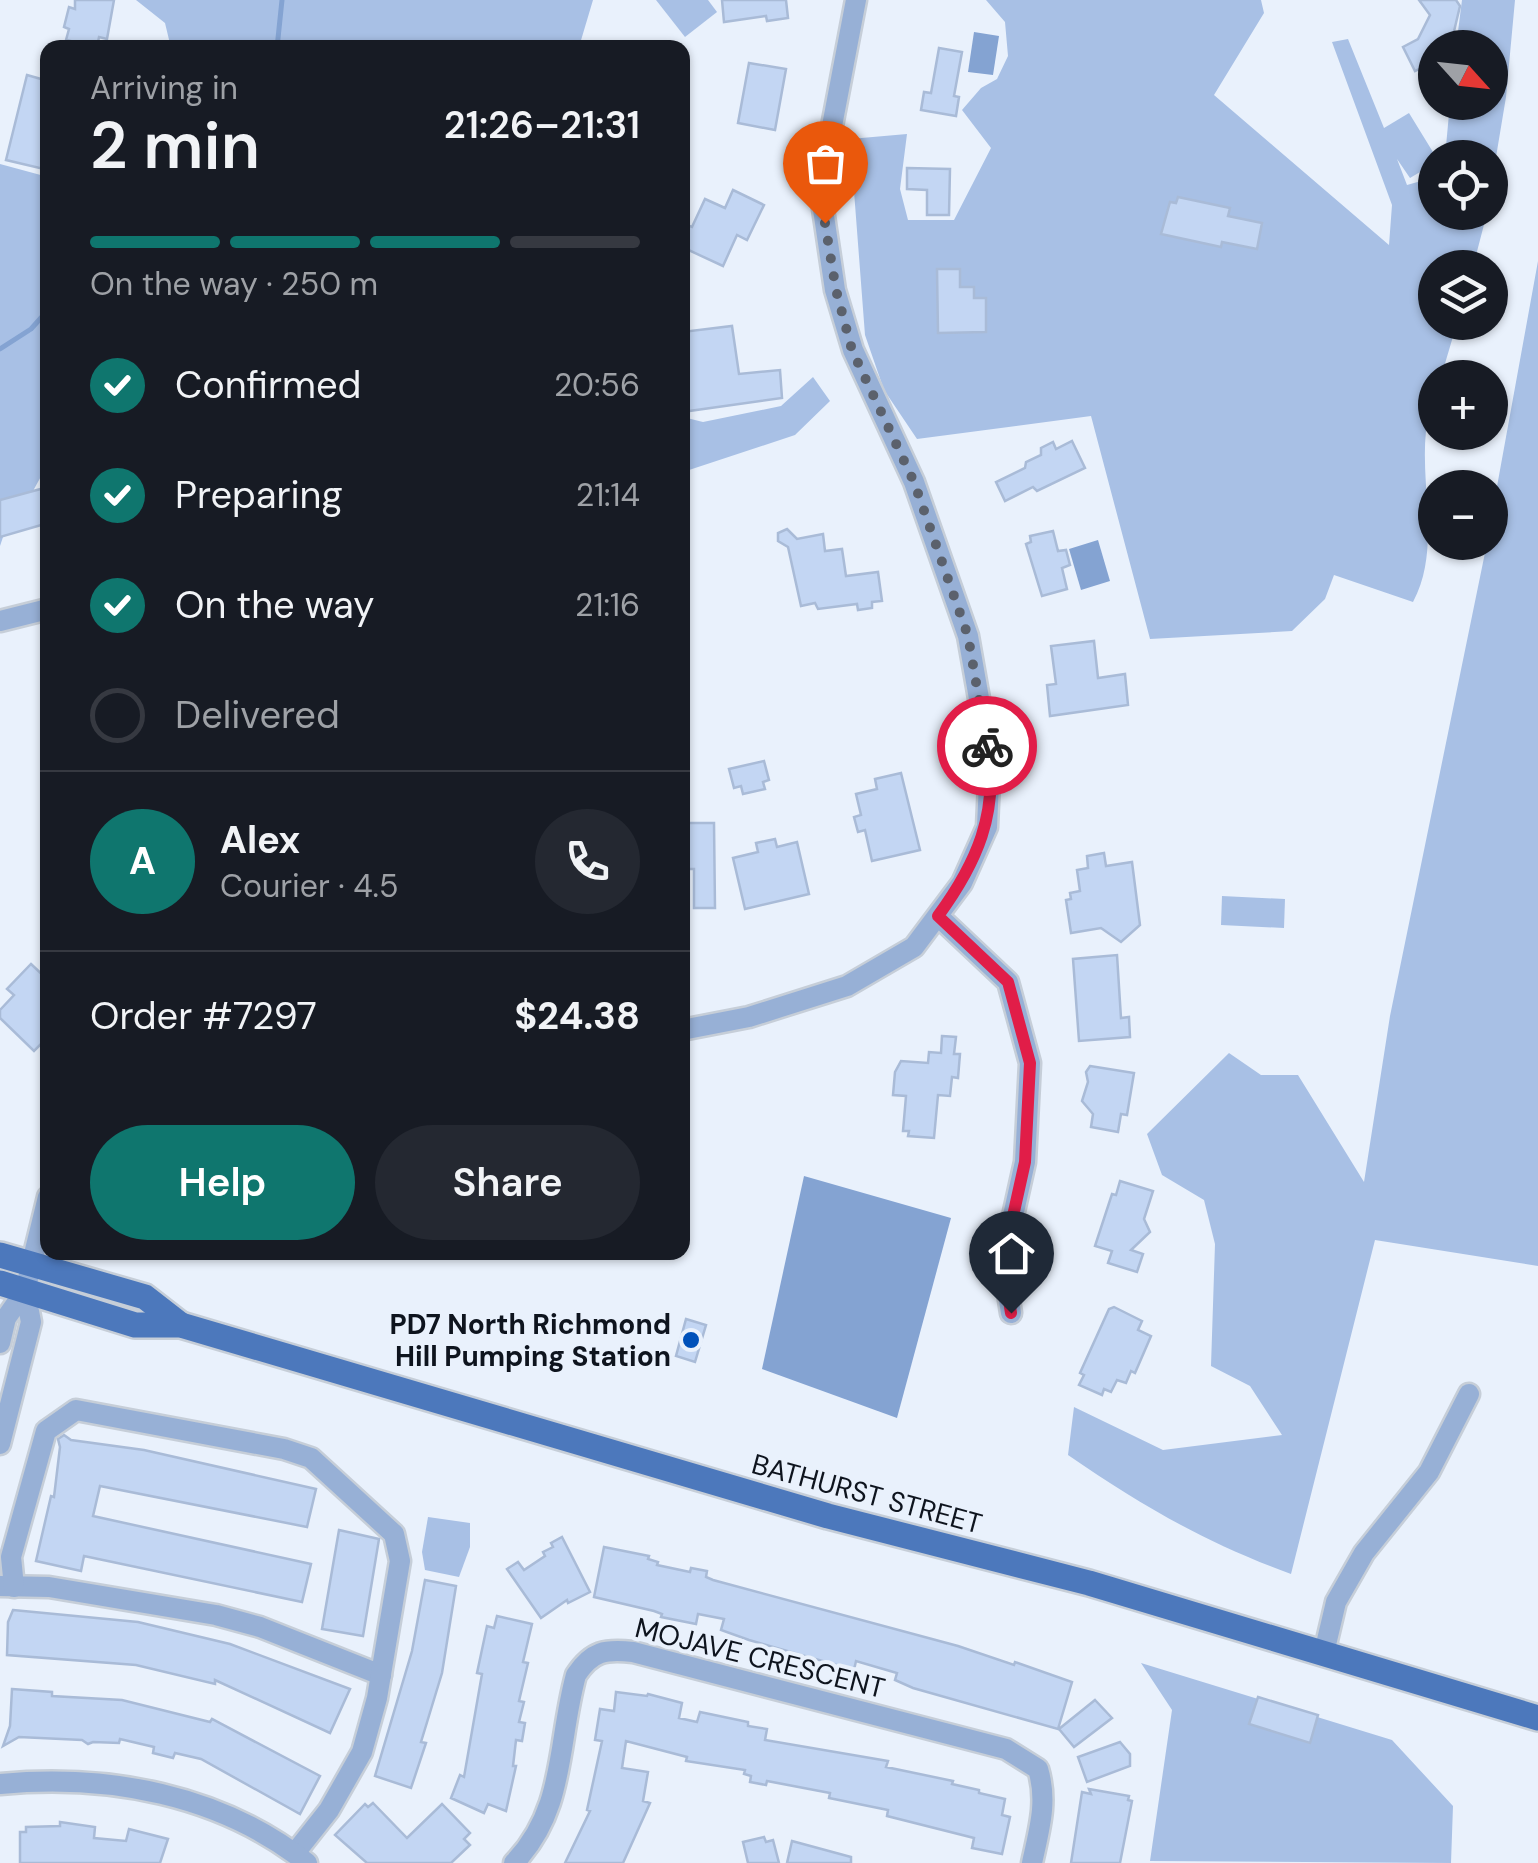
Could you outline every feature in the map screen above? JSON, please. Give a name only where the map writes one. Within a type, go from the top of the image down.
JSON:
[{"type":"main road","name":"BATHURST STREET","points":[[0,1255],[145,1297],[181,1325]]},
{"type":"main road","name":"BATHURST STREET","points":[[12,1287],[135,1325],[181,1325],[828,1516],[1089,1583],[1538,1718]]},
{"type":"street","points":[[690,1028],[749,1017],[847,986],[914,947],[962,884],[987,827],[990,761],[968,636],[914,482],[852,350],[836,290],[820,189],[856,0]]},
{"type":"street","points":[[0,622],[40,611]]},
{"type":"street","points":[[938,916],[1008,982],[1030,1063],[1025,1162],[1003,1261],[1011,1313]]},
{"type":"street","points":[[0,1343],[12,1287],[31,1264],[40,1228]]},
{"type":"street","points":[[0,1444],[31,1322],[12,1287]]},
{"type":"street","points":[[1324,1653],[1336,1602],[1364,1553],[1429,1472],[1469,1394]]},
{"type":"street","points":[[0,1784],[64,1781],[156,1792],[234,1820],[301,1858],[362,1752],[381,1675],[400,1561],[394,1534],[311,1458],[284,1449],[76,1410],[46,1432],[7,1586],[49,1587],[216,1615],[381,1675]]},
{"type":"street","name":"MOJAVE CRESCENT","points":[[514,1863],[536,1839],[547,1817],[576,1674],[587,1658],[600,1651],[614,1650],[1006,1749],[1038,1769],[1042,1782],[1045,1798],[1032,1863]]},
{"type":"shaded area","points":[[136,0],[593,0],[581,40],[169,40],[165,23]]},
{"type":"shaded area","points":[[656,0],[708,0],[717,12],[685,37]]},
{"type":"shaded area","points":[[986,0],[1261,0],[1264,13],[1214,95],[1389,245],[1392,205],[1332,42],[1348,39],[1384,128],[1409,113],[1426,140],[1418,140],[1418,173],[1410,178],[1397,159],[1407,185],[1418,182],[1418,230],[1483,230],[1477,250],[1418,250],[1418,340],[1452,340],[1446,360],[1418,360],[1418,450],[1425,450],[1426,470],[1418,470],[1418,560],[1426,560],[1413,602],[1334,575],[1325,599],[1292,631],[1150,639],[1091,416],[917,439],[884,390],[865,335],[850,139],[907,134],[900,189],[908,220],[954,220],[991,148],[962,110],[981,88],[997,79],[1008,56],[1005,22]]},
{"type":"shaded area","points":[[1462,0],[1515,0],[1508,75],[1508,30],[1458,30]]},
{"type":"shaded area","points":[[974,32],[999,36],[993,75],[968,72]]},
{"type":"shaded area","points":[[1448,120],[1502,120],[1499,140],[1447,140]]},
{"type":"shaded area","points":[[0,164],[40,175],[40,478],[28,500],[11,513],[0,546]]},
{"type":"shaded area","points":[[1538,261],[1538,1266],[1375,1240],[1291,1574],[1175,1522],[1068,1455],[1074,1407],[1163,1450],[1282,1435],[1250,1386],[1211,1366],[1215,1244],[1204,1200],[1162,1175],[1147,1134],[1229,1053],[1261,1075],[1298,1075],[1364,1182],[1390,1016],[1484,560],[1508,560],[1508,470],[1500,470],[1504,450],[1508,450],[1508,426]]},
{"type":"shaded area","points":[[813,377],[830,401],[795,435],[690,470],[690,419],[703,422],[781,406]]},
{"type":"shaded area","points":[[1098,540],[1110,581],[1081,590],[1069,549]]},
{"type":"shaded area","points":[[1222,896],[1285,899],[1284,928],[1221,925]]},
{"type":"shaded area","points":[[804,1176],[951,1218],[897,1418],[762,1369]]},
{"type":"shaded area","points":[[428,1517],[470,1523],[470,1547],[459,1577],[425,1570],[422,1552]]},
{"type":"shaded area","points":[[1141,1663],[1392,1740],[1453,1806],[1451,1863],[1150,1861],[1172,1710]]},
{"type":"building","points":[[75,0],[114,0],[107,39],[66,40],[69,29],[64,27],[69,7],[75,9]]},
{"type":"building","points":[[722,0],[786,0],[788,18],[767,21],[766,16],[724,22]]},
{"type":"building","points":[[1419,0],[1456,0],[1460,6],[1454,30],[1422,30],[1430,15]]},
{"type":"building","points":[[1418,39],[1418,70],[1415,71],[1403,47]]},
{"type":"building","points":[[939,48],[962,52],[954,96],[959,97],[956,116],[921,110],[924,92],[931,93]]},
{"type":"building","points":[[749,63],[786,69],[775,130],[738,123]]},
{"type":"building","points":[[27,75],[40,79],[40,168],[6,160]]},
{"type":"building","points":[[907,168],[950,169],[949,215],[927,215],[927,190],[907,189]]},
{"type":"building","points":[[733,190],[764,205],[747,240],[737,235],[723,266],[690,251],[690,226],[705,199],[725,208]]},
{"type":"building","points":[[1178,197],[1230,208],[1228,216],[1262,223],[1257,249],[1222,242],[1221,247],[1161,234],[1170,202],[1176,203]]},
{"type":"building","points":[[937,269],[960,269],[960,287],[974,287],[974,298],[986,298],[986,332],[938,333]]},
{"type":"building","points":[[732,326],[739,374],[780,370],[782,398],[690,411],[690,331]]},
{"type":"building","points":[[1072,441],[1085,468],[1005,501],[996,482],[1025,468],[1026,462],[1041,455],[1041,448],[1053,442],[1056,449]]},
{"type":"building","points":[[40,489],[40,525],[0,537],[0,500]]},
{"type":"building","points":[[787,529],[797,539],[823,534],[825,551],[842,549],[846,576],[878,572],[882,601],[872,602],[872,608],[858,610],[857,604],[818,609],[815,603],[801,606],[788,547],[778,541],[778,533]]},
{"type":"building","points":[[1053,531],[1058,551],[1066,550],[1070,565],[1062,568],[1067,589],[1042,596],[1026,544],[1031,542],[1030,536]]},
{"type":"building","points":[[1094,641],[1098,678],[1125,674],[1128,705],[1050,716],[1047,685],[1056,684],[1051,646]]},
{"type":"building","points":[[764,761],[769,780],[763,782],[765,789],[743,794],[741,786],[734,788],[729,769]]},
{"type":"building","points":[[901,773],[920,850],[872,861],[865,830],[858,832],[854,817],[861,815],[856,794],[877,789],[875,779]]},
{"type":"building","points":[[690,823],[714,823],[715,908],[694,908],[694,869],[690,869]]},
{"type":"building","points":[[775,839],[777,847],[797,842],[809,894],[745,909],[733,858],[758,852],[756,843]]},
{"type":"building","points":[[1104,853],[1106,866],[1132,862],[1140,925],[1121,942],[1101,928],[1071,933],[1066,900],[1071,899],[1070,893],[1080,891],[1077,870],[1088,868],[1087,856]]},
{"type":"building","points":[[1117,955],[1121,1018],[1129,1017],[1130,1037],[1079,1041],[1073,959]]},
{"type":"building","points":[[31,964],[40,972],[40,1045],[34,1051],[0,1018],[0,1010],[14,995],[7,989]]},
{"type":"building","points":[[942,1036],[956,1037],[954,1054],[960,1054],[958,1078],[952,1077],[950,1096],[938,1095],[934,1138],[908,1136],[909,1131],[903,1131],[906,1096],[893,1095],[895,1072],[901,1061],[928,1063],[929,1052],[941,1053]]},
{"type":"building","points":[[1090,1066],[1134,1073],[1127,1115],[1121,1114],[1118,1132],[1091,1127],[1093,1114],[1082,1101]]},
{"type":"building","points":[[1120,1181],[1153,1191],[1144,1219],[1150,1232],[1131,1250],[1143,1254],[1137,1272],[1108,1263],[1112,1251],[1095,1246]]},
{"type":"building","points":[[1114,1307],[1142,1321],[1138,1330],[1151,1336],[1135,1373],[1131,1371],[1126,1383],[1117,1380],[1111,1392],[1104,1389],[1102,1395],[1079,1385],[1084,1375],[1080,1373],[1109,1309]]},
{"type":"building","name":"PD7 North Richmond Hill Pumping Station","points":[[686,1319],[706,1325],[695,1362],[676,1356]]},
{"type":"building","points":[[64,1435],[71,1440],[144,1450],[316,1489],[307,1527],[100,1486],[93,1516],[311,1564],[302,1602],[84,1556],[81,1571],[36,1561],[51,1496],[54,1497],[58,1439]]},
{"type":"building","points":[[339,1530],[379,1539],[363,1636],[322,1629]]},
{"type":"building","points":[[562,1537],[590,1592],[568,1603],[567,1600],[541,1618],[507,1569],[518,1562],[524,1570],[545,1556],[543,1552],[553,1547],[551,1543]]},
{"type":"building","points":[[604,1547],[649,1556],[657,1565],[690,1572],[691,1568],[707,1571],[706,1577],[713,1580],[958,1646],[1014,1665],[1015,1662],[1072,1682],[1058,1729],[913,1688],[895,1680],[897,1673],[856,1661],[854,1670],[749,1640],[721,1630],[724,1619],[698,1614],[696,1624],[594,1597]]},
{"type":"building","points":[[425,1580],[456,1586],[442,1673],[411,1788],[375,1776],[412,1651]]},
{"type":"building","points":[[13,1610],[138,1622],[230,1644],[350,1689],[330,1733],[215,1680],[215,1684],[136,1665],[7,1655],[8,1622]]},
{"type":"building","points":[[497,1616],[532,1624],[519,1701],[524,1702],[519,1722],[525,1723],[522,1741],[516,1740],[516,1766],[506,1811],[488,1804],[484,1813],[451,1798],[460,1775],[464,1777],[482,1674],[477,1673],[487,1626],[494,1628]]},
{"type":"building","points":[[12,1689],[122,1700],[210,1722],[212,1719],[320,1776],[300,1814],[201,1759],[175,1753],[173,1758],[153,1753],[154,1747],[120,1739],[119,1743],[88,1744],[82,1740],[19,1737],[3,1746],[10,1726]]},
{"type":"building","points":[[616,1692],[648,1694],[682,1703],[679,1718],[697,1722],[700,1712],[748,1722],[748,1726],[767,1729],[765,1740],[888,1761],[886,1767],[953,1781],[952,1784],[1005,1799],[1002,1815],[1010,1817],[1002,1854],[972,1848],[974,1838],[887,1816],[888,1810],[829,1798],[830,1793],[767,1781],[766,1785],[750,1782],[751,1776],[744,1774],[745,1770],[686,1761],[687,1757],[626,1741],[622,1768],[648,1772],[643,1801],[650,1803],[623,1863],[565,1863],[590,1811],[587,1810],[602,1741],[595,1740],[600,1709],[614,1711]]},
{"type":"building","points":[[1258,1697],[1318,1715],[1310,1743],[1249,1724]]},
{"type":"building","points":[[1095,1700],[1112,1718],[1074,1747],[1059,1729]]},
{"type":"building","points":[[1120,1742],[1130,1754],[1130,1766],[1087,1782],[1078,1757]]},
{"type":"building","points":[[1089,1789],[1129,1796],[1132,1801],[1120,1863],[1071,1863],[1082,1792],[1091,1794]]},
{"type":"building","points":[[373,1803],[407,1838],[442,1804],[470,1833],[464,1839],[470,1845],[451,1863],[367,1863],[335,1835],[365,1804],[368,1807]]},
{"type":"building","points":[[60,1822],[95,1827],[94,1838],[126,1841],[129,1829],[168,1839],[160,1863],[20,1863],[20,1832],[26,1832],[26,1827],[60,1826]]},
{"type":"building","points":[[764,1837],[766,1842],[773,1840],[779,1863],[748,1863],[743,1842]]},
{"type":"building","points":[[792,1841],[851,1857],[851,1863],[787,1863]]},
{"type":"waterway","points":[[278,40],[282,0]]},
{"type":"waterway","points":[[0,349],[40,319]]},
{"type":"way so far","points":[[825,223],[836,290],[852,350],[914,482],[968,636],[987,746]]},
{"type":"place","name":"PD7 North Richmond Hill Pumping Station","points":[[691,1340]]},
{"type":"route","points":[[987,746],[987,827],[962,884],[938,916],[1008,982],[1030,1063],[1025,1162],[1003,1261],[1011,1313]]}]
